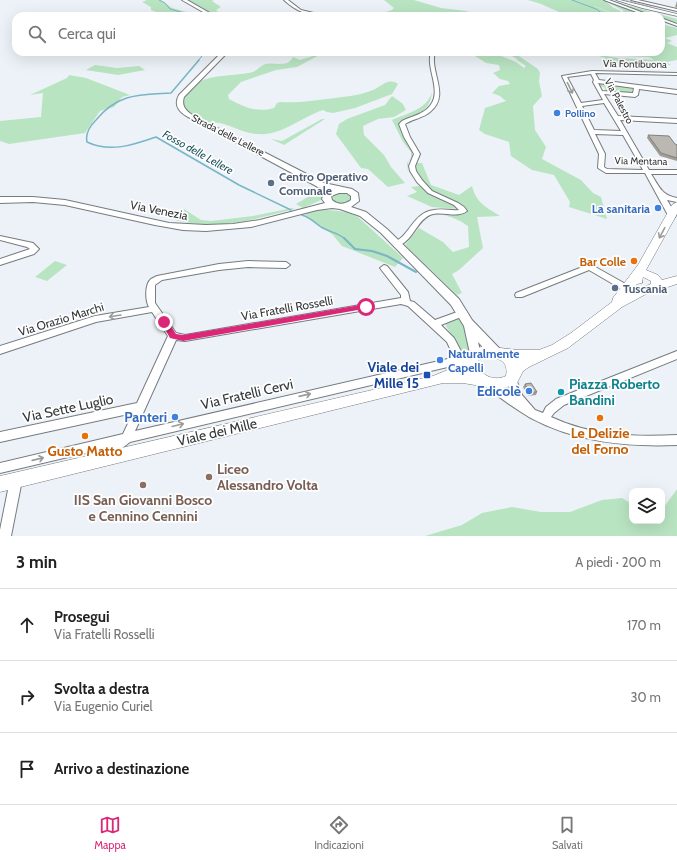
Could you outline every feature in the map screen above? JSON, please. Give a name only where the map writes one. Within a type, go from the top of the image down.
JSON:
[{"type":"main road","points":[[634,290],[637,275],[647,261],[677,205]]},
{"type":"main road","points":[[647,261],[650,270],[653,273],[662,276],[677,276]]},
{"type":"main road","points":[[637,275],[650,275],[657,280],[654,286]]},
{"type":"main road","points":[[540,355],[520,355],[484,350],[473,357],[471,368],[474,373],[487,382],[503,384],[513,376],[524,362],[556,349],[566,343],[634,290],[677,280]]},
{"type":"main road","points":[[497,352],[505,355],[513,364],[513,376]]},
{"type":"main road","name":"Viale dei Mille","points":[[434,381],[455,373],[473,357]]},
{"type":"main road","name":"Viale dei Mille","points":[[0,484],[434,381],[463,378],[487,382]]},
{"type":"street","points":[[184,0],[206,12]]},
{"type":"street","points":[[286,0],[300,11],[305,12]]},
{"type":"street","points":[[606,0],[639,12]]},
{"type":"street","points":[[617,0],[643,7],[677,13]]},
{"type":"street","points":[[633,0],[677,13]]},
{"type":"street","points":[[672,12],[677,13]]},
{"type":"street","points":[[665,20],[677,25]]},
{"type":"street","points":[[665,24],[677,28]]},
{"type":"street","name":"Strada delle Lellere","points":[[220,56],[181,96],[179,104],[181,110],[321,185],[352,193],[356,198],[355,201]]},
{"type":"street","points":[[397,244],[404,240],[416,222],[428,214],[444,211],[463,211],[462,208],[456,204],[429,192],[415,175],[412,166],[417,154],[407,138],[402,124],[403,122],[416,118],[420,114],[430,110],[437,97],[438,92],[431,63],[432,56]]},
{"type":"street","name":"Via Fontibuona","points":[[592,72],[677,74]]},
{"type":"street","name":"Via Palestro","points":[[606,171],[600,167],[602,154],[564,76],[592,72],[597,81],[595,82],[672,215]]},
{"type":"street","points":[[597,81],[677,92]]},
{"type":"street","points":[[601,92],[635,95],[637,87]]},
{"type":"street","points":[[577,102],[606,101]]},
{"type":"street","points":[[616,118],[677,121]]},
{"type":"street","points":[[591,132],[625,133]]},
{"type":"street","name":"Via Mentana","points":[[606,171],[677,172]]},
{"type":"street","points":[[321,185],[326,190],[327,197],[338,206],[363,214]]},
{"type":"street","name":"Via Venezia","points":[[312,208],[332,192],[339,190]]},
{"type":"street","points":[[660,192],[668,198],[677,200]]},
{"type":"street","name":"Via Venezia","points":[[0,200],[51,200],[86,206],[166,225],[197,228],[230,228],[253,225],[312,208],[338,206]]},
{"type":"street","points":[[338,206],[350,205],[355,201],[363,214],[397,244],[452,298],[481,338],[497,352]]},
{"type":"street","points":[[0,238],[30,245],[35,248],[29,253],[0,262]]},
{"type":"street","points":[[113,457],[116,448],[127,438],[173,336],[151,303],[151,286],[153,282],[157,279],[219,267],[248,264],[286,265]]},
{"type":"street","points":[[519,295],[590,267],[634,290]]},
{"type":"street","name":"Via Fratelli Cervi","points":[[0,468],[456,361],[458,355],[452,342],[434,324],[406,302],[405,294],[384,268]]},
{"type":"street","name":"Via Fratelli Rosselli","points":[[173,336],[185,338],[398,301],[406,302]]},
{"type":"street","name":"Via Orazio Marchi","points":[[0,350],[95,319],[154,309]]},
{"type":"street","points":[[434,324],[466,318]]},
{"type":"street","points":[[466,318],[473,357]]},
{"type":"street","points":[[545,419],[551,408],[560,402],[677,355]]},
{"type":"street","points":[[513,376],[518,397],[532,412]]},
{"type":"street","points":[[487,382],[516,404],[571,431],[601,438],[646,442],[677,440]]},
{"type":"street","name":"Via Sette Luglio","points":[[0,437],[141,407]]},
{"type":"street","points":[[127,438],[137,444],[140,450]]},
{"type":"street","points":[[5,536],[16,480]]},
{"type":"green space","points":[[147,0],[161,0],[172,8],[186,12],[156,12],[151,10],[151,7],[142,2]]},
{"type":"green space","points":[[187,0],[214,0],[212,1],[221,7],[216,10],[218,12],[209,12]]},
{"type":"green space","points":[[384,0],[414,0],[441,8],[469,12],[386,12],[394,8]]},
{"type":"green space","points":[[528,0],[604,0],[614,8],[621,11],[610,12],[594,6],[608,12],[559,12]]},
{"type":"green space","points":[[608,0],[652,12],[641,12]]},
{"type":"green space","points":[[607,2],[634,12],[622,12],[624,11]]},
{"type":"green space","points":[[665,16],[677,19],[677,24],[665,20]]},
{"type":"green space","points":[[665,25],[677,28],[677,35],[665,38]]},
{"type":"green space","points":[[665,38],[672,41],[667,43],[677,47],[677,60],[666,62],[671,65],[638,64],[605,60],[606,58],[599,56],[654,60],[649,57],[625,56],[665,56]]},
{"type":"green space","points":[[318,56],[297,67],[276,70],[241,82],[228,95],[229,99],[251,108],[262,110],[274,108],[277,103],[280,102],[304,102],[350,96],[373,90],[388,82],[398,84],[392,94],[355,108],[333,113],[323,110],[283,129],[267,134],[253,134],[220,123],[210,123],[198,118],[187,111],[183,106],[183,99],[190,89],[205,79],[253,72],[266,64],[285,64],[293,57],[300,60]]},
{"type":"green space","points":[[475,56],[501,56],[516,62],[524,68],[526,66],[512,56],[519,56],[538,69],[540,73],[539,81],[542,96],[533,106],[535,130],[546,147],[542,159],[581,180],[593,193],[601,197],[607,219],[569,207],[570,202],[554,175],[532,170],[511,156],[509,142],[485,134],[479,130],[485,108],[506,101],[500,96],[492,93],[499,86],[510,84],[508,81],[500,79],[493,73],[500,70],[499,65],[486,63]]},
{"type":"green space","points":[[95,65],[117,68],[139,66],[145,70],[118,75],[86,70]]},
{"type":"green space","points":[[69,75],[86,78],[130,95],[122,97],[114,107],[100,111],[85,133],[9,144],[0,141],[0,121],[41,117],[43,93],[30,95],[67,78]]},
{"type":"green space","points":[[601,83],[633,88],[632,93],[606,91],[604,87],[600,87],[598,84]]},
{"type":"green space","points":[[432,93],[430,102],[424,110],[413,117],[399,122],[404,138],[412,151],[412,156],[408,162],[408,172],[407,163],[411,157],[411,152],[403,142],[392,120],[410,113],[420,107],[429,99]]},
{"type":"green space","points":[[392,96],[403,104],[406,110],[394,117],[378,119],[363,126],[364,135],[384,155],[391,167],[405,183],[388,187],[368,169],[361,168],[336,134],[339,124],[347,119],[385,105]]},
{"type":"green space","points":[[322,119],[325,119],[284,145],[271,139],[282,141]]},
{"type":"green space","points":[[416,163],[422,163],[431,185],[459,195],[472,186],[479,201],[500,216],[477,217],[483,248],[459,270],[452,274],[462,293],[457,295],[405,245],[419,228],[443,242],[453,252],[469,247],[468,226],[445,215],[436,214],[462,214],[468,211],[461,205],[430,191],[414,169]]},
{"type":"green space","points":[[420,186],[429,194],[460,209],[432,207],[407,196],[417,192],[411,187]]},
{"type":"green space","points":[[321,189],[324,196],[321,200],[303,208],[296,204]]},
{"type":"green space","points":[[345,192],[351,194],[353,200],[344,205],[333,203],[330,197],[331,195]]},
{"type":"green space","points":[[184,209],[201,220],[211,221],[253,216],[294,209],[260,218],[226,224],[200,224],[175,220]]},
{"type":"green space","points":[[320,209],[347,212],[358,217],[403,258],[395,267],[342,246],[333,235],[304,214]]},
{"type":"green space","points":[[55,261],[67,265],[47,281],[35,277]]},
{"type":"green space","points":[[454,319],[460,319],[464,322],[470,351],[468,357],[464,355],[446,326],[446,322]]},
{"type":"green space","points":[[677,489],[677,536],[425,536],[462,525],[482,513],[512,507],[541,512],[570,512],[602,500],[622,498],[629,502],[629,524],[665,524],[665,506]]},
{"type":"building","points":[[648,135],[669,136],[677,145],[677,158],[661,153]]},
{"type":"building","points":[[531,383],[537,392],[529,392],[525,384]]},
{"type":"waterway","points":[[159,0],[165,3],[170,9],[181,12]]},
{"type":"waterway","points":[[572,0],[600,12]]},
{"type":"waterway","points":[[198,61],[202,56]]},
{"type":"waterway","name":"Fosso delle Lellere","points":[[199,60],[171,93],[139,95],[121,100],[112,105],[104,111],[90,127],[87,133],[87,142],[104,147],[122,147],[156,137],[239,185],[291,210]]},
{"type":"waterway","name":"Fosso delle Lellere","points":[[302,215],[321,227],[340,235],[345,239]]},
{"type":"waterway","name":"Fosso delle Lellere","points":[[345,239],[355,249],[372,251],[387,256],[416,272]]},
{"type":"tunnel","points":[[622,0],[651,7]]},
{"type":"place","name":"Pollino","points":[[557,113]]},
{"type":"place","name":"Centro Operativo Comunale","points":[[271,183]]},
{"type":"place","name":"La sanitaria","points":[[658,208]]},
{"type":"place","name":"Bar Colle","points":[[634,261]]},
{"type":"place","name":"Tuscania","points":[[615,288]]},
{"type":"place","name":"Naturalmente Capelli","points":[[440,360]]},
{"type":"place","name":"Viale dei Mille 15","points":[[427,375]]},
{"type":"place","name":"Edicolè","points":[[529,391]]},
{"type":"place","name":"Piazza Roberto Bandini","points":[[561,392]]},
{"type":"place","name":"Panteri","points":[[175,417]]},
{"type":"place","name":"Le Delizie del Forno","points":[[600,418]]},
{"type":"place","name":"Gusto Matto","points":[[85,436]]},
{"type":"place","name":"Liceo Alessandro Volta","points":[[209,477]]},
{"type":"place","name":"IIS San Giovanni Bosco e Cennino Cennini","points":[[143,485]]},
{"type":"route","points":[[164,322],[173,336],[183,338],[366,307]]}]
